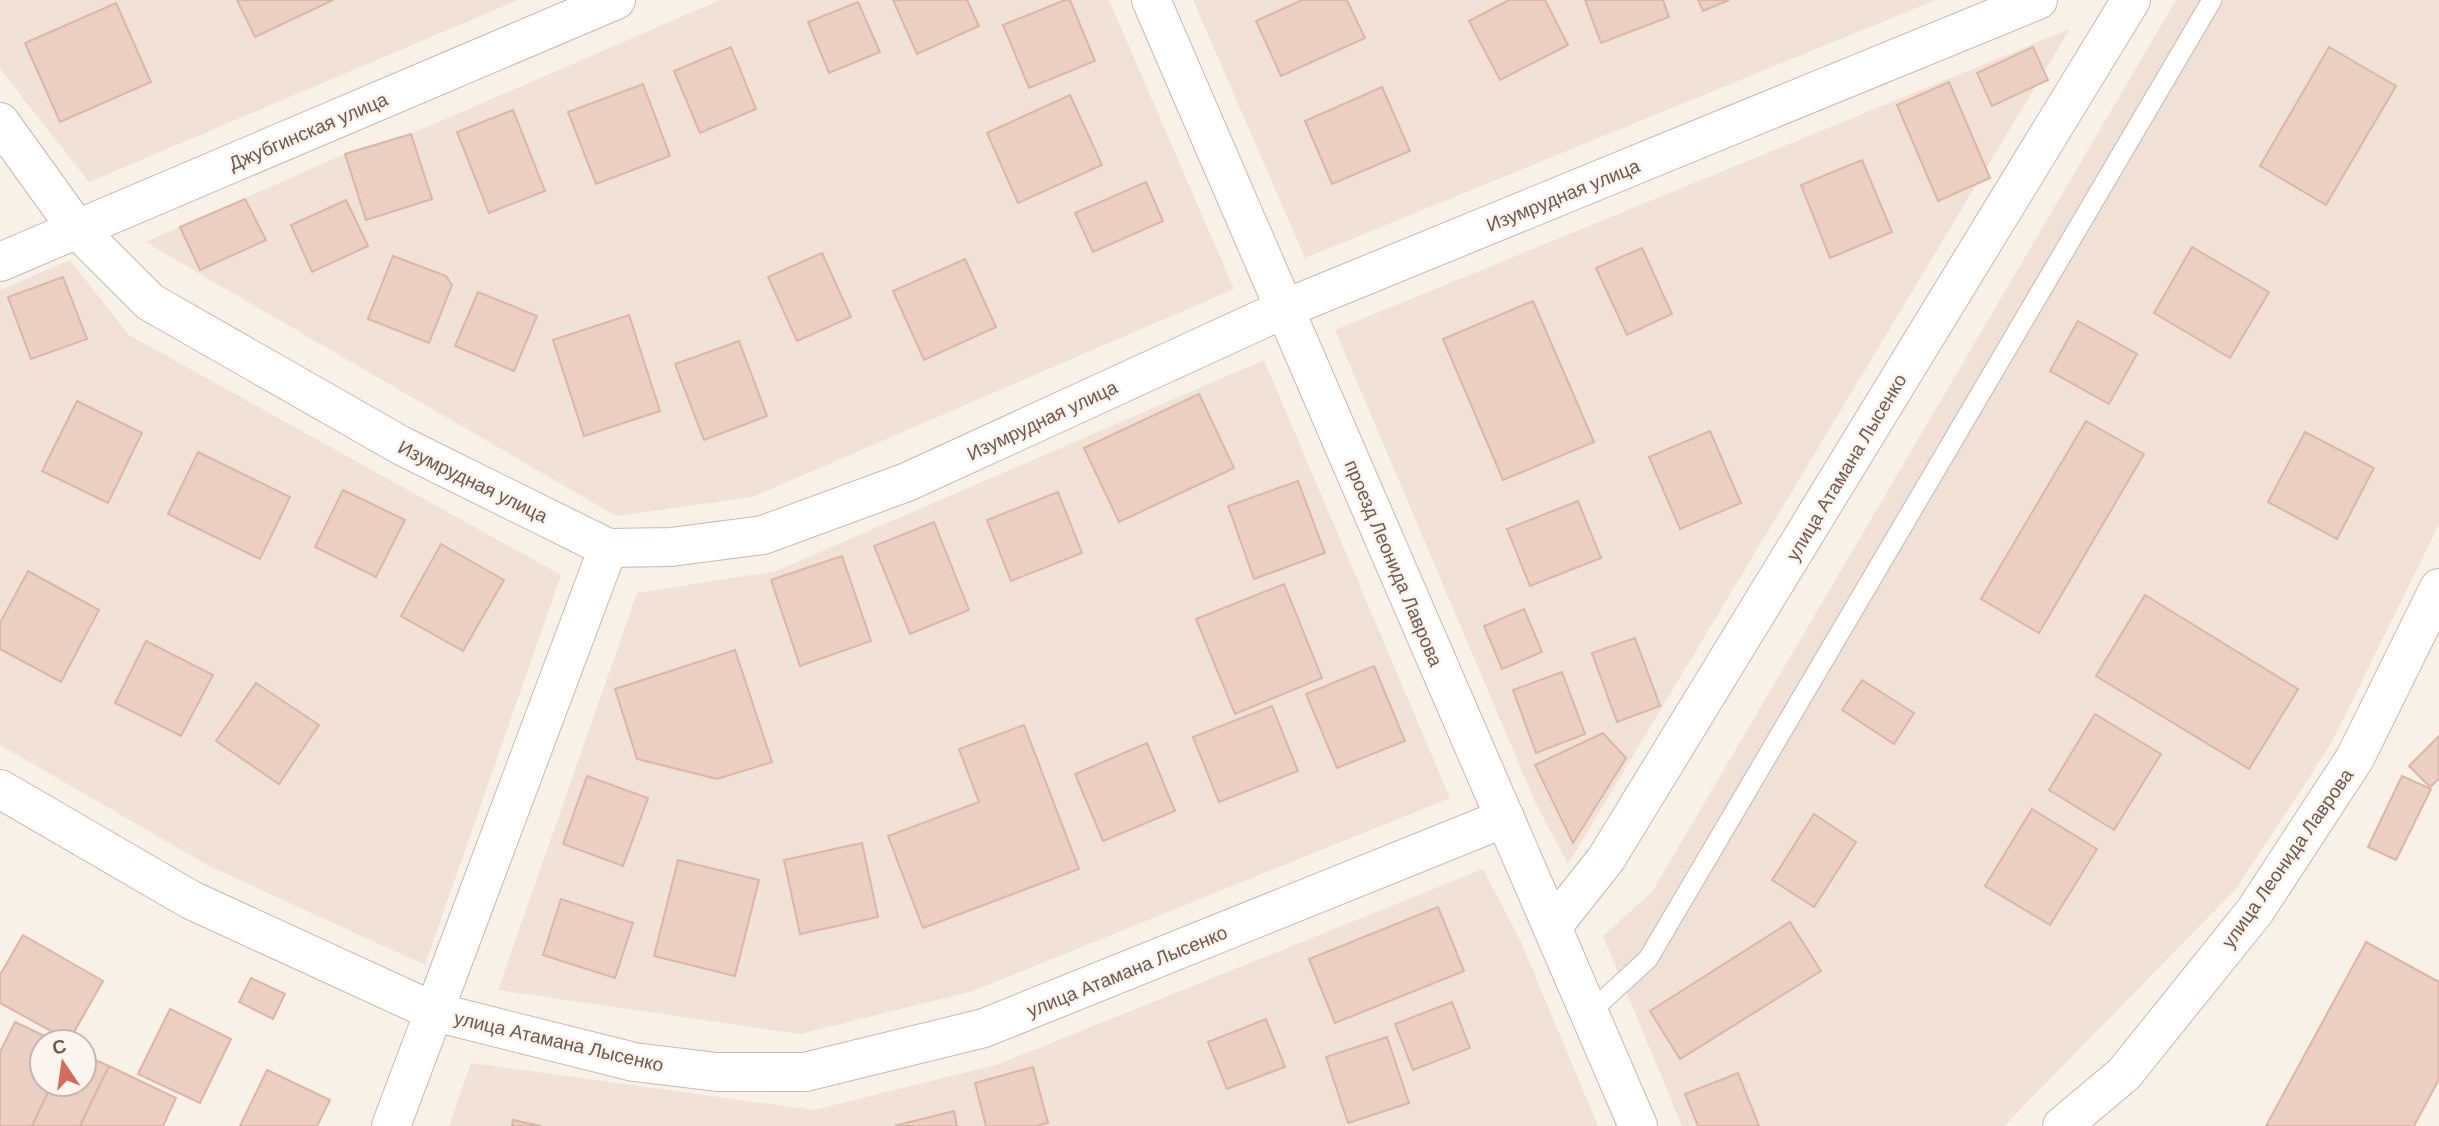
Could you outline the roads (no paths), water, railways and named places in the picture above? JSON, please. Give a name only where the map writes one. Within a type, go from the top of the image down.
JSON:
[{"type":"street","name":"Джубгинская улица","points":[[0,262],[617,0]]},
{"type":"street","name":"проезд Леонида Лаврова","points":[[1151,0],[1638,1126]]},
{"type":"street","name":"Изумрудная улица","points":[[0,122],[77,229],[150,302],[402,446],[608,548],[671,547],[763,535],[906,482],[1284,309],[2038,0]]},
{"type":"street","name":"улица Атамана Лысенко","points":[[1552,927],[1606,859],[2131,0]]},
{"type":"street","points":[[391,1126],[608,548]]},
{"type":"street","name":"улица Леонида Лаврова","points":[[2062,1126],[2124,1074],[2255,911],[2355,758],[2439,588]]},
{"type":"street","name":"улица Атамана Лысенко","points":[[0,789],[191,900],[435,1012],[634,1062],[717,1072],[805,1072],[984,1028],[1505,818]]},
{"type":"lane","points":[[1589,1013],[1648,959],[2212,0]]}]
